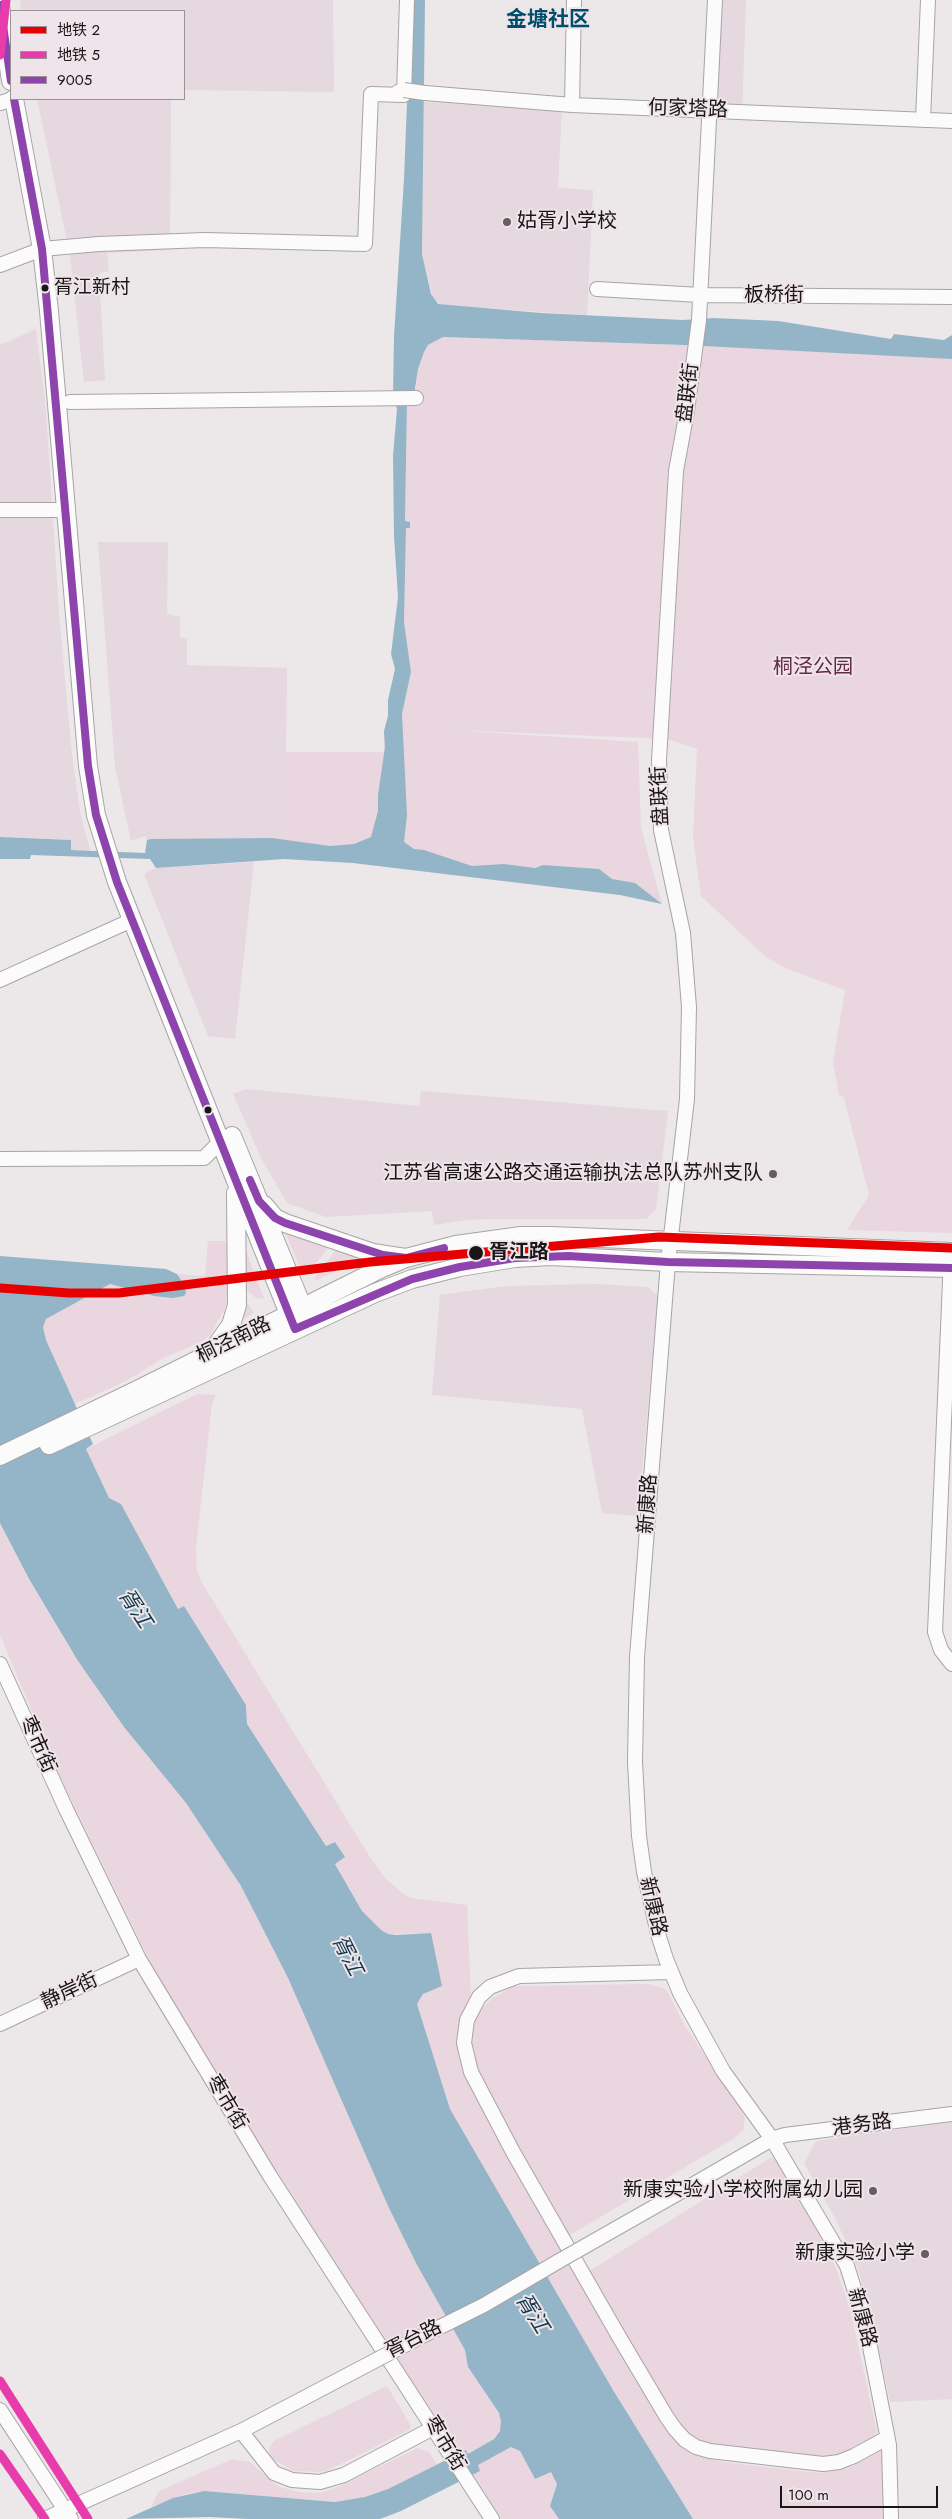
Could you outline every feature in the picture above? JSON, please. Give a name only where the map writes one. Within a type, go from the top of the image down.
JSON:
[{"type":"main road","points":[[0,5],[10,74]]},
{"type":"main road","points":[[14,100],[47,248],[86,750],[99,798]]},
{"type":"main road","points":[[26,100],[70,402],[98,749],[99,798],[107,854],[128,893],[259,1201],[299,1318]]},
{"type":"main road","points":[[128,893],[132,920],[234,1173],[299,1318]]},
{"type":"main road","points":[[211,1352],[232,1323],[238,1300],[238,1218],[234,1173]]},
{"type":"main road","points":[[259,1201],[275,1218],[285,1223],[373,1253],[406,1258]]},
{"type":"main road","name":"桐泾南路","points":[[0,1456],[93,1418],[170,1391],[406,1258],[456,1245],[521,1236],[671,1241],[951,1260]]},
{"type":"main road","name":"桐泾南路","points":[[0,1468],[211,1352],[299,1318],[432,1273],[492,1261],[568,1256],[668,1262],[951,1260]]},
{"type":"street","points":[[404,93],[407,0]]},
{"type":"street","points":[[572,105],[574,0]]},
{"type":"street","name":"盘联街","points":[[671,1241],[687,1099],[689,1007],[683,933],[661,830],[659,760],[676,471],[688,412],[699,320],[715,0]]},
{"type":"street","points":[[923,120],[928,0]]},
{"type":"street","name":"何家塔路","points":[[47,248],[205,240],[365,244],[371,94],[425,93],[572,105],[952,121]]},
{"type":"street","points":[[0,265],[47,248]]},
{"type":"street","name":"板桥街","points":[[597,289],[700,296],[952,298]]},
{"type":"street","points":[[70,402],[416,398]]},
{"type":"street","points":[[0,510],[67,510]]},
{"type":"street","points":[[0,980],[132,920]]},
{"type":"street","points":[[0,1159],[204,1158],[221,1141]]},
{"type":"street","name":"新康路","points":[[671,1241],[637,1657],[635,1752],[639,1836],[644,1872],[658,1934],[671,1972],[724,2070],[772,2140],[847,2266],[866,2326],[887,2438],[891,2519]]},
{"type":"street","points":[[951,1260],[935,1632],[941,1650],[952,1664]]},
{"type":"street","name":"枣市街","points":[[0,1664],[66,1809],[139,1959],[270,2176],[435,2427],[444,2446],[492,2519]]},
{"type":"street","name":"静岸街","points":[[0,2024],[139,1959]]},
{"type":"street","points":[[671,1972],[519,1976],[490,1987],[479,1997],[466,2020],[464,2043],[471,2072],[513,2152],[618,2335],[674,2429],[686,2440],[696,2447],[724,2454],[823,2464],[839,2462],[854,2456],[887,2438]]},
{"type":"street","name":"港务路","points":[[772,2140],[785,2135],[952,2114]]},
{"type":"street","name":"胥台路","points":[[45,2519],[68,2515],[241,2431],[484,2305],[772,2140]]},
{"type":"street","points":[[0,2410],[68,2515]]},
{"type":"street","points":[[241,2431],[274,2473],[292,2480],[320,2482],[344,2475],[435,2427]]},
{"type":"shaded area","points":[[20,0],[333,0],[334,92],[185,90],[185,10],[21,10]]},
{"type":"shaded area","points":[[716,0],[746,0],[742,113],[712,113]]},
{"type":"shaded area","points":[[37,100],[171,100],[170,250],[107,253],[109,271],[99,273],[105,380],[84,382],[70,255]]},
{"type":"shaded area","name":"姑胥小学校","points":[[424,102],[562,107],[558,188],[593,190],[587,315],[441,305],[433,299],[422,254]]},
{"type":"shaded area","points":[[36,329],[46,410],[59,613],[71,746],[80,812],[90,850],[71,850],[71,840],[0,837],[0,345]]},
{"type":"shaded area","points":[[98,542],[168,542],[167,614],[180,617],[180,638],[187,638],[187,665],[287,668],[285,840],[272,838],[147,840],[145,836],[131,841],[115,766]]},
{"type":"shaded area","points":[[254,862],[235,1039],[208,1036],[144,874],[156,868]]},
{"type":"shaded area","points":[[247,1089],[419,1106],[421,1091],[668,1111],[656,1209],[646,1219],[489,1219],[434,1225],[432,1211],[326,1217],[287,1203],[261,1158],[233,1094]]},
{"type":"shaded area","points":[[597,1284],[648,1287],[658,1296],[638,1516],[602,1513],[582,1409],[432,1395],[440,1295],[506,1286]]},
{"type":"shaded area","points":[[952,2122],[952,2399],[890,2402],[868,2301],[857,2266],[835,2218],[804,2163],[816,2141]]},
{"type":"green space","name":"桐泾公园","points":[[442,337],[684,345],[952,358],[952,1233],[847,1230],[869,1195],[844,1098],[839,1095],[833,1062],[845,990],[787,969],[766,957],[701,896],[693,837],[697,749],[668,739],[449,730],[638,742],[641,828],[662,904],[620,895],[353,863],[285,859],[286,752],[384,752],[384,731],[402,728],[402,714],[411,672],[404,622],[406,527],[410,528],[410,522],[405,521],[407,402],[415,393],[418,369],[423,352],[428,345]]},
{"type":"green space","points":[[284,1229],[330,1245],[306,1276],[303,1275]]},
{"type":"green space","points":[[208,1241],[230,1241],[226,1306],[210,1335],[204,1340],[160,1360],[126,1381],[75,1404],[46,1340],[43,1327],[46,1319],[110,1284],[154,1296],[184,1296],[184,1285],[177,1274],[205,1276]]},
{"type":"green space","points":[[244,1245],[264,1299],[256,1298],[242,1286]]},
{"type":"green space","points":[[338,1247],[363,1258],[315,1281],[314,1279]]},
{"type":"green space","points":[[243,1297],[254,1313],[237,1322]]},
{"type":"green space","points":[[197,1394],[216,1395],[212,1404],[196,1547],[197,1570],[201,1581],[371,1859],[386,1879],[410,1898],[467,1905],[471,1996],[467,2007],[464,2071],[481,2106],[665,2427],[689,2451],[704,2457],[721,2462],[819,2473],[846,2469],[883,2450],[886,2519],[693,2519],[613,2390],[450,2109],[417,2004],[423,1994],[429,1991],[431,1933],[388,1934],[381,1930],[362,1911],[335,1863],[344,1857],[335,1842],[326,1846],[247,1724],[246,1705],[184,1606],[178,1609],[121,1504],[109,1499],[86,1449]]},
{"type":"green space","points":[[0,1523],[29,1580],[78,1661],[124,1727],[186,1803],[241,1886],[288,1978],[388,2206],[417,2265],[465,2350],[468,2367],[501,2417],[502,2425],[498,2434],[489,2442],[468,2454],[466,2450],[461,2452],[382,2342],[329,2260],[160,1982],[58,1773],[0,1635]]},
{"type":"green space","points":[[648,1984],[666,1989],[685,2026],[742,2111],[745,2118],[743,2130],[733,2139],[568,2236],[524,2159],[476,2066],[471,2037],[473,2025],[476,2016],[491,1999],[514,1986]]},
{"type":"green space","points":[[770,2158],[777,2159],[791,2173],[836,2268],[851,2313],[877,2432],[874,2437],[836,2456],[826,2458],[712,2448],[692,2439],[677,2423],[586,2273]]},
{"type":"green space","points":[[387,2386],[411,2426],[409,2430],[329,2470],[319,2472],[293,2471],[270,2457],[269,2448],[274,2441]]},
{"type":"green space","points":[[511,2447],[520,2451],[535,2479],[551,2471],[557,2483],[550,2506],[559,2519],[501,2519],[472,2474],[480,2471],[477,2465]]},
{"type":"green space","points":[[418,2448],[429,2452],[437,2464],[388,2489],[365,2497],[335,2502],[204,2491],[189,2493],[151,2507],[159,2491],[232,2459],[250,2462],[280,2487],[299,2492],[318,2493],[333,2489]]},
{"type":"water","points":[[411,0],[425,0],[422,254],[431,294],[438,304],[541,313],[683,320],[714,318],[778,321],[891,339],[894,334],[944,340],[952,335],[952,359],[684,345],[443,337],[428,345],[424,352],[418,369],[413,402],[407,402],[405,521],[410,522],[410,528],[406,528],[404,622],[411,672],[402,714],[407,815],[404,842],[414,849],[424,850],[472,866],[504,864],[535,868],[543,865],[599,869],[612,879],[635,883],[662,904],[620,895],[353,863],[285,859],[156,868],[150,859],[31,855],[30,859],[0,859],[0,837],[71,840],[71,850],[145,853],[147,840],[151,839],[272,838],[330,846],[354,844],[371,837],[378,811],[378,795],[385,747],[384,731],[395,669],[391,654],[398,597],[394,536],[393,456],[397,409],[393,394],[394,336],[404,179]]},
{"type":"water","name":"胥江","points":[[0,1256],[166,1269],[177,1274],[184,1285],[186,1293],[184,1296],[173,1298],[154,1296],[110,1284],[46,1319],[43,1327],[46,1340],[93,1444],[86,1449],[109,1498],[121,1504],[178,1609],[184,1606],[246,1705],[247,1724],[326,1846],[335,1842],[345,1857],[335,1864],[362,1911],[381,1930],[388,1934],[431,1933],[442,1986],[423,1994],[417,2004],[450,2109],[613,2390],[693,2519],[559,2519],[550,2506],[557,2484],[551,2472],[535,2479],[520,2451],[511,2447],[478,2465],[480,2471],[401,2511],[380,2519],[248,2519],[210,2517],[126,2519],[173,2498],[204,2491],[335,2502],[365,2497],[388,2489],[466,2450],[468,2454],[494,2439],[500,2431],[501,2421],[499,2413],[468,2367],[465,2350],[417,2265],[388,2206],[288,1978],[241,1886],[186,1803],[124,1727],[78,1661],[29,1579],[0,1523]]},
{"type":"metro line","name":"5","points":[[0,55],[6,0]]},
{"type":"metro line","name":"2","points":[[0,1288],[69,1293],[119,1293],[370,1262],[659,1237],[952,1248]]},
{"type":"metro line","name":"5","points":[[0,2381],[88,2519]]},
{"type":"metro line","name":"5","points":[[0,2454],[45,2519]]},
{"type":"transit line","name":"9005","points":[[0,5],[10,74]]},
{"type":"transit line","name":"9005","points":[[14,100],[42,249],[88,766],[96,815],[117,882],[295,1329],[412,1279],[460,1267],[515,1258],[568,1256],[668,1262],[952,1268]]},
{"type":"transit line","name":"9005","points":[[250,1180],[259,1201],[275,1218],[285,1223],[383,1255],[406,1258],[444,1248]]},
{"type":"place","name":"姑胥小学校","points":[[507,222]]},
{"type":"place","name":"胥江新村","points":[[45,288]]},
{"type":"place","name":"江苏省高速公路交通运输执法总队苏州支队","points":[[773,1174]]},
{"type":"place","name":"胥江路","points":[[476,1253]]},
{"type":"place","name":"新康实验小学校附属幼儿园","points":[[873,2191]]},
{"type":"place","name":"新康实验小学","points":[[925,2254]]},
{"type":"district","name":"金塘社区","points":[[548,21]]}]
